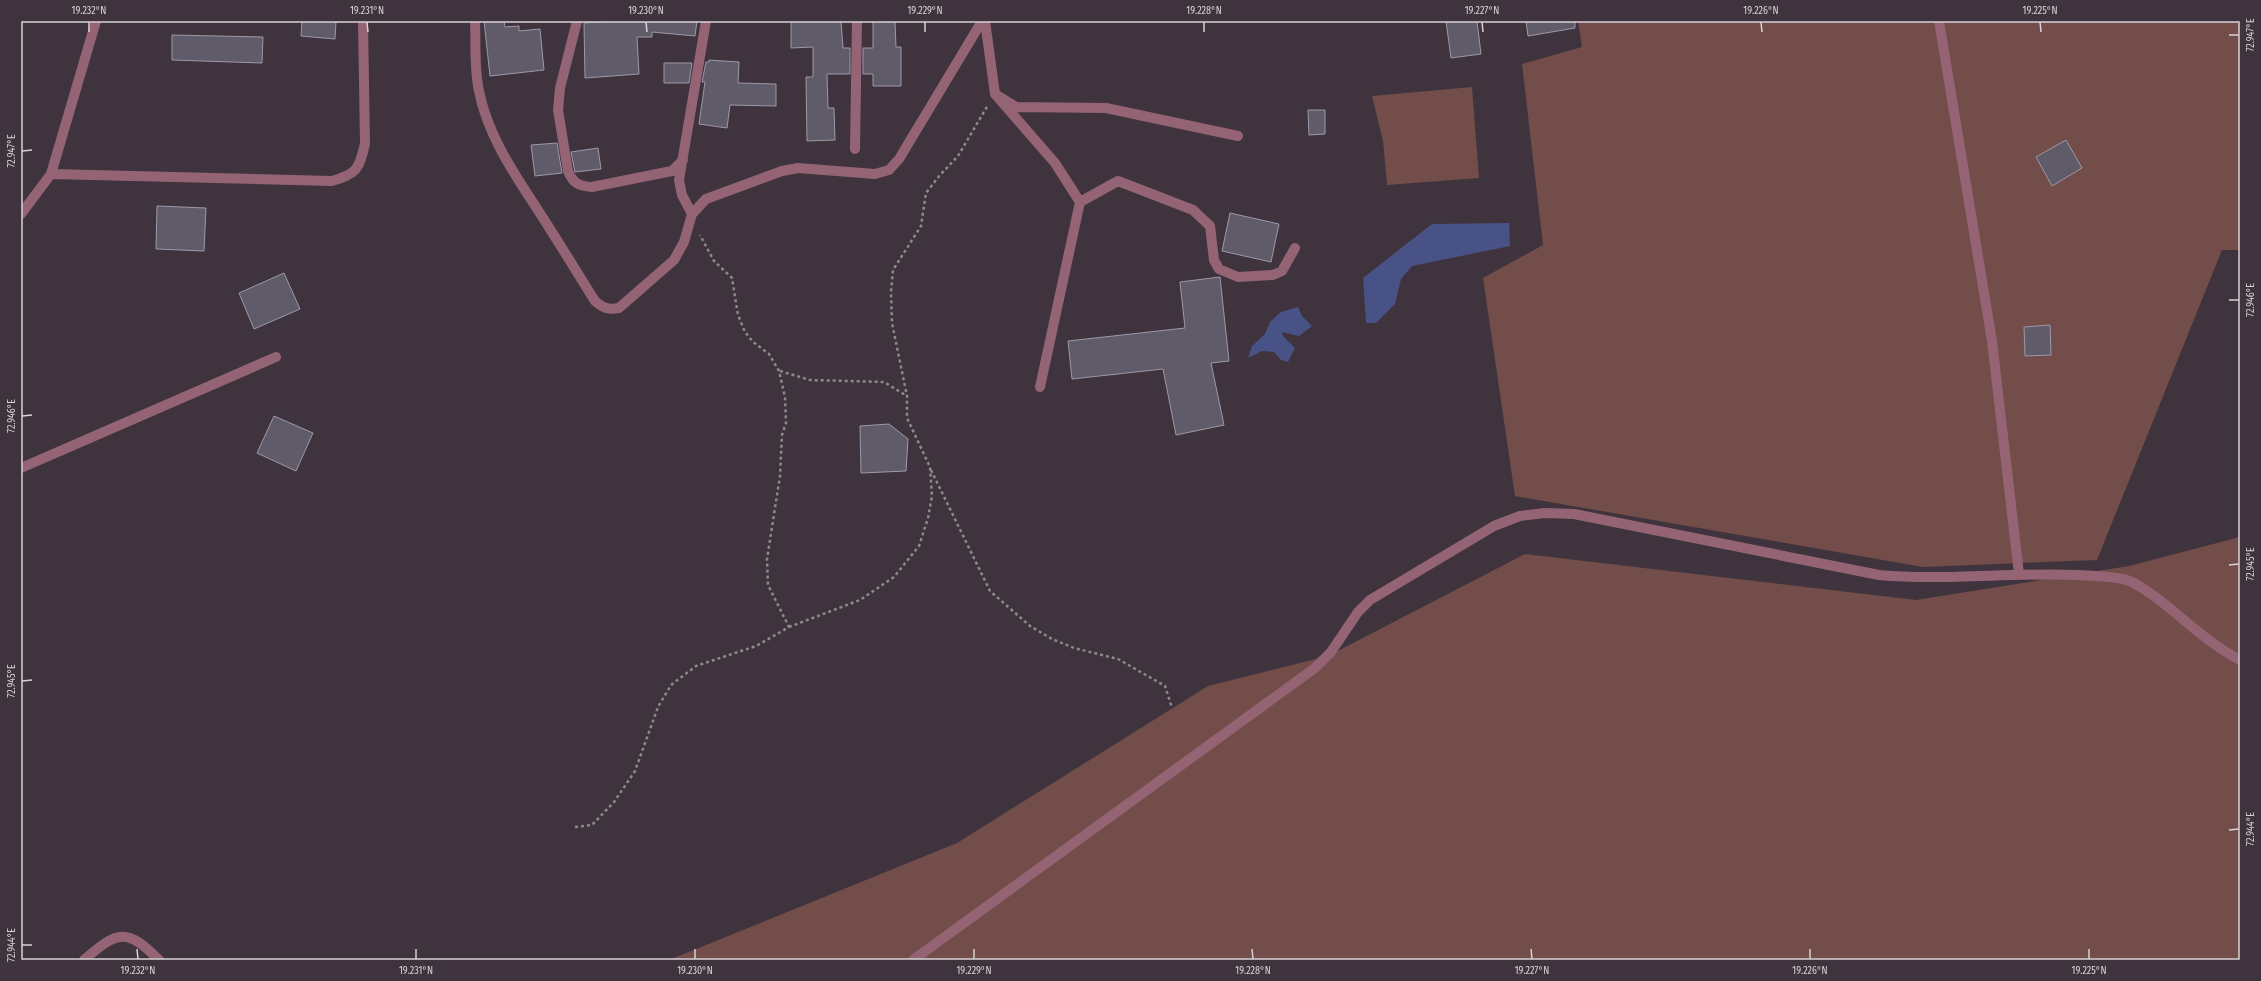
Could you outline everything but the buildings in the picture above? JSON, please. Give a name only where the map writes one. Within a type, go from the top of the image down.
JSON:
[{"type":"street","points":[[21,214],[51,174],[96,21]]},
{"type":"street","points":[[51,174],[332,181],[350,176],[361,162],[365,144],[363,21]]},
{"type":"street","points":[[475,21],[479,91],[496,139],[514,175],[543,217],[595,301],[602,308],[611,310],[619,308],[674,260],[684,242],[692,214],[706,199],[792,169],[814,168],[875,174],[889,170],[899,159],[985,24],[994,21]]},
{"type":"street","points":[[577,21],[560,88],[558,110],[568,171],[572,180],[579,186],[592,187],[672,171],[683,160]]},
{"type":"street","points":[[692,214],[680,187],[683,160],[706,21]]},
{"type":"street","points":[[855,149],[857,21]]},
{"type":"street","points":[[1939,21],[1992,341],[2019,574]]},
{"type":"street","points":[[985,24],[994,94],[1055,163],[1080,202],[1040,387]]},
{"type":"street","points":[[994,94],[1016,107],[1106,108],[1238,136]]},
{"type":"street","points":[[1080,202],[1118,181],[1193,210],[1210,226],[1214,260],[1219,269],[1238,277],[1273,275],[1282,271],[1295,248]]},
{"type":"street","points":[[21,468],[276,357]]},
{"type":"street","points":[[913,960],[1315,668],[1331,652],[1358,612],[1370,600],[1494,526],[1520,516],[1545,513],[1574,514],[1879,574],[1909,578],[2019,574],[2094,576],[2131,581],[2166,605],[2193,629],[2240,660]]},
{"type":"street","points":[[84,960],[100,946],[115,938],[128,936],[142,942],[159,960]]},
{"type":"path","points":[[994,94],[958,156],[926,193],[921,226],[893,270],[891,292],[892,323],[907,396],[907,418],[990,591],[1030,626],[1052,639],[1074,648],[1118,659],[1165,686],[1172,708]]},
{"type":"path","points":[[692,214],[703,243],[714,261],[732,278],[738,315],[745,332],[753,342],[770,354],[779,371],[785,397],[786,423],[782,435],[780,476],[767,559],[768,584],[789,627]]},
{"type":"path","points":[[779,371],[810,380],[884,382],[907,396]]},
{"type":"path","points":[[575,827],[592,825],[614,802],[635,771],[658,706],[671,686],[696,666],[756,646],[789,627],[860,600],[894,577],[919,546],[928,518],[932,496],[930,468]]},
{"type":"shaded area","points":[[1578,21],[2240,21],[2240,250],[2222,250],[2097,560],[1923,567],[1515,496],[1483,278],[1543,245],[1522,64],[1582,47]]},
{"type":"shaded area","points":[[1472,87],[1479,178],[1387,185],[1383,141],[1372,96]]},
{"type":"shaded area","points":[[2240,537],[2240,960],[669,960],[957,843],[1208,686],[1328,656],[1525,554],[1916,600],[2129,566]]},
{"type":"water","points":[[1509,223],[1510,246],[1412,266],[1401,279],[1395,304],[1376,323],[1366,323],[1363,278],[1432,224]]},
{"type":"water","points":[[1298,307],[1302,316],[1312,326],[1299,336],[1282,332],[1283,336],[1295,348],[1288,362],[1281,360],[1274,352],[1262,351],[1248,358],[1252,346],[1265,334],[1270,322],[1281,312]]}]
